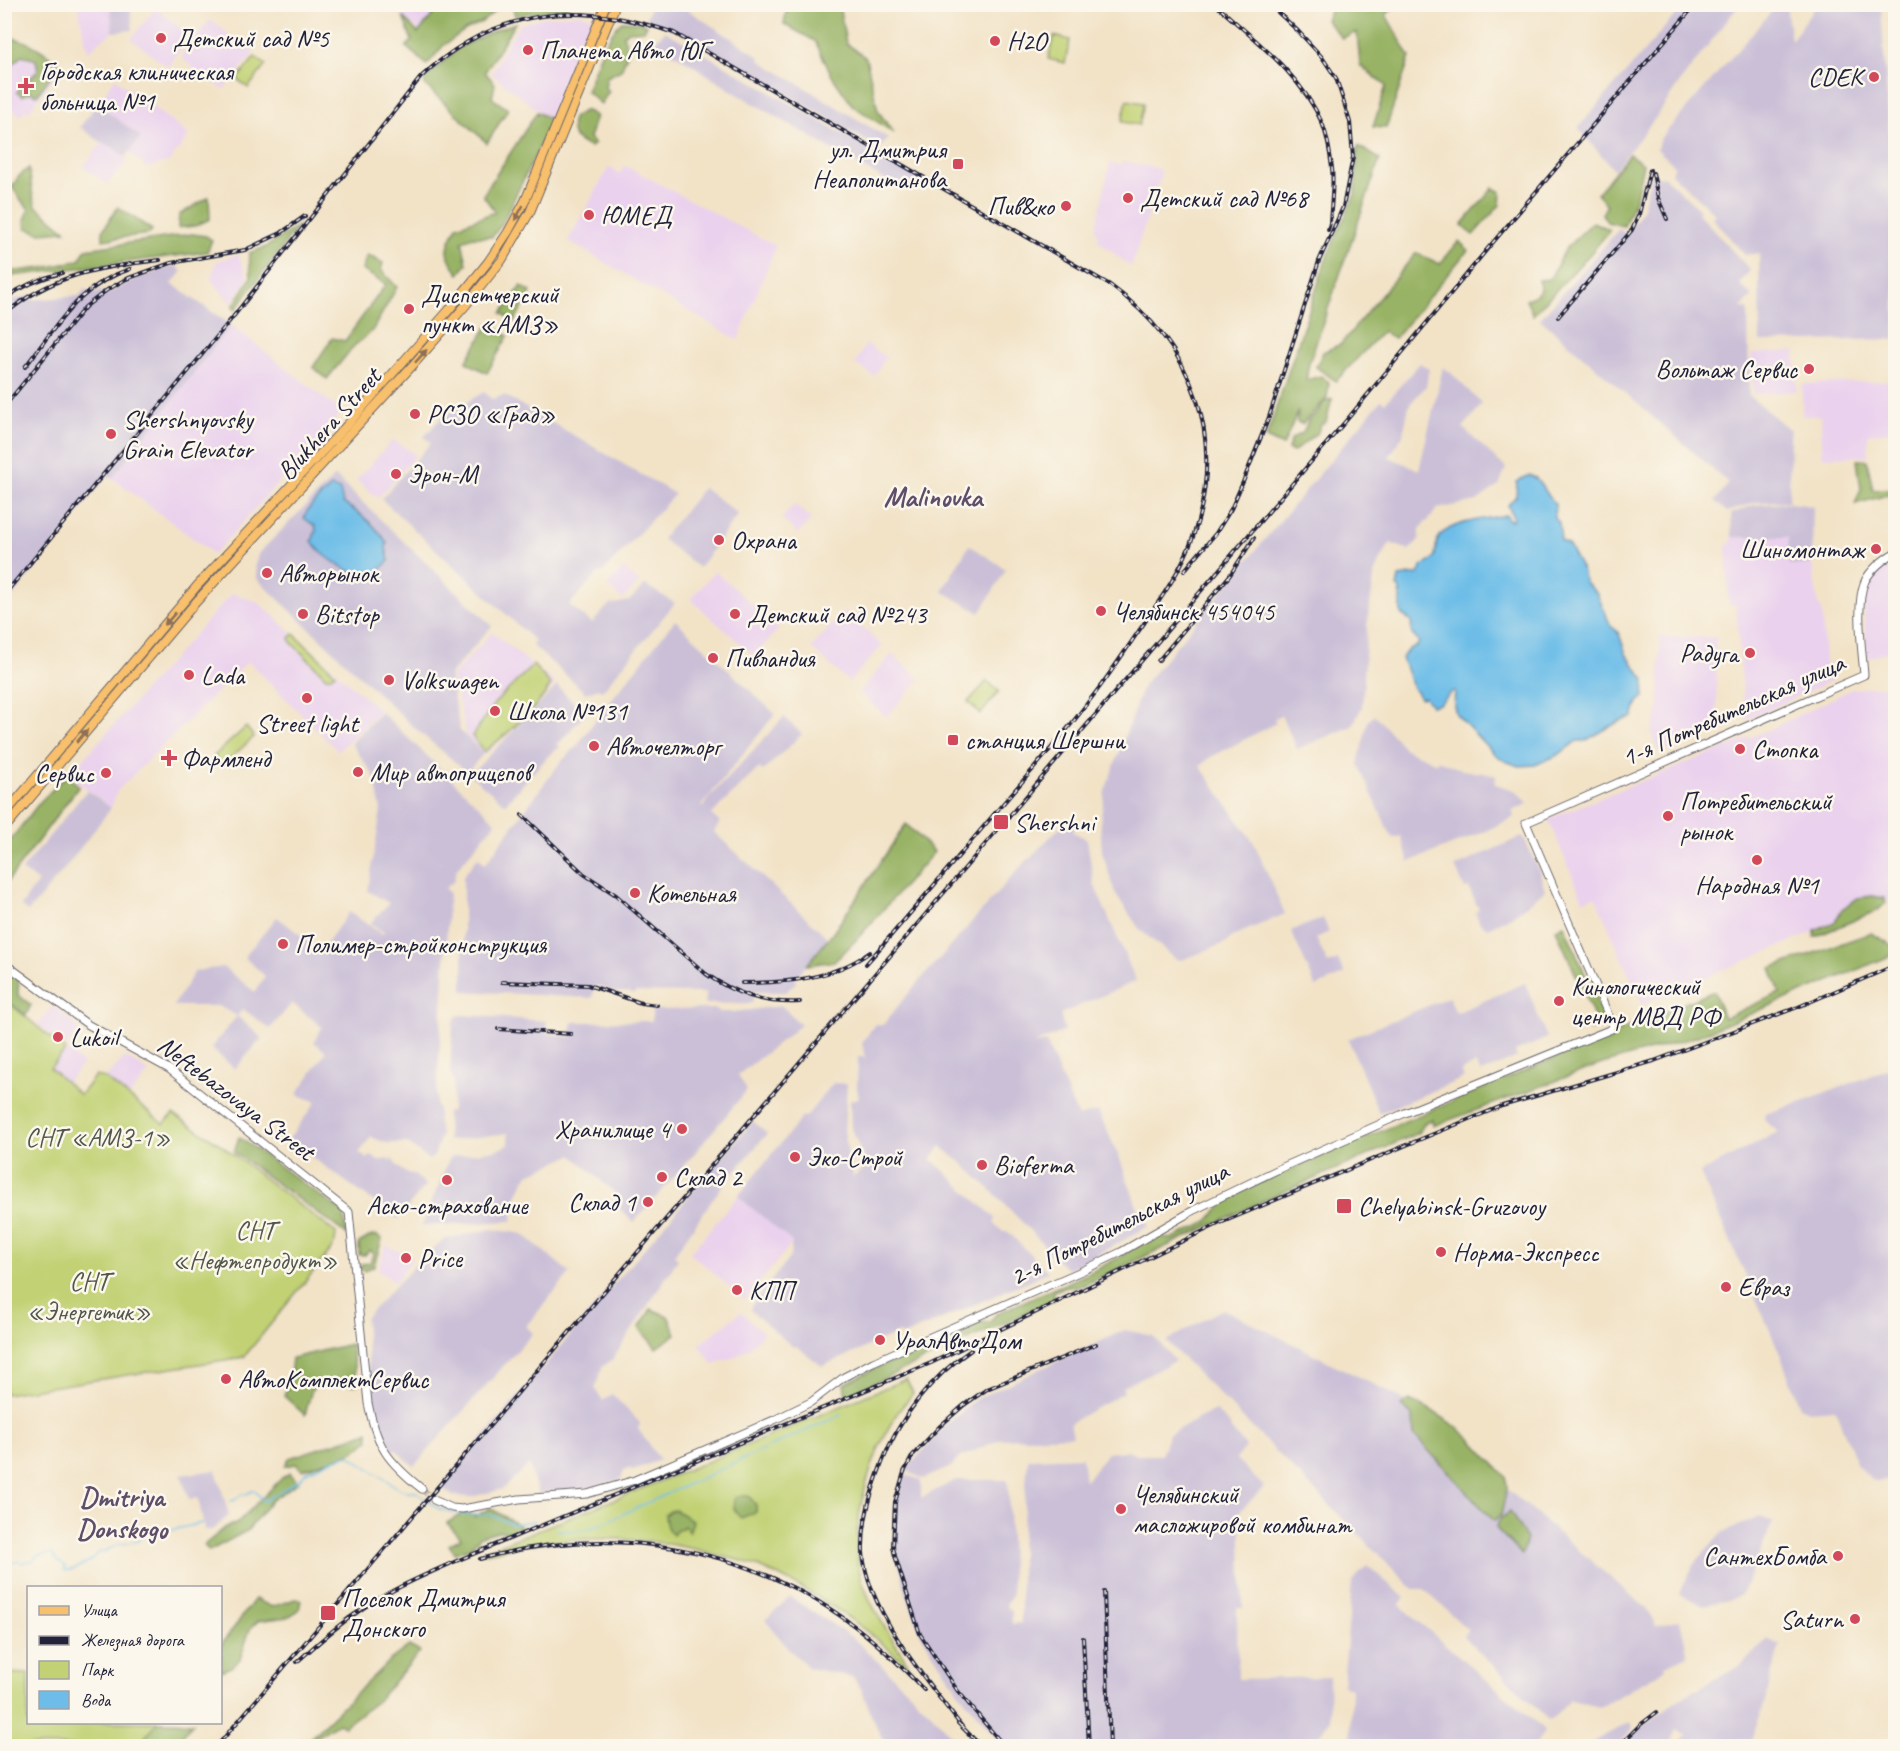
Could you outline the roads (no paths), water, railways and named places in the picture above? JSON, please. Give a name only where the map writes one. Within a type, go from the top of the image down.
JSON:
[{"type":"main road","name":"Blukhera Street","points":[[4,829],[196,602],[360,416],[488,262],[525,201],[606,4]]},
{"type":"main road","name":"Blukhera Street","points":[[4,815],[197,586],[466,305],[502,260],[530,212],[616,4]]},
{"type":"street","name":"1-я Потребительская улица","points":[[1526,823],[1864,675],[1860,605],[1862,590],[1866,580],[1882,561],[1896,552]]},
{"type":"street","name":"2-я Потребительская улица","points":[[434,1500],[452,1508],[462,1509],[519,1499],[586,1494],[634,1480],[811,1402],[844,1377],[873,1362],[1086,1269],[1242,1185],[1405,1113],[1614,1028],[1526,823]]},
{"type":"street","name":"Neftebazovaya Street","points":[[4,963],[87,1024],[169,1069],[350,1212],[368,1403],[373,1428],[381,1447],[389,1458],[422,1489]]},
{"type":"water","points":[[1529,475],[1536,478],[1555,504],[1554,517],[1559,523],[1561,541],[1569,546],[1582,570],[1585,582],[1597,594],[1610,624],[1619,634],[1626,654],[1645,680],[1644,697],[1638,702],[1633,717],[1618,722],[1585,741],[1577,741],[1558,755],[1535,765],[1519,766],[1493,753],[1456,714],[1455,691],[1439,704],[1431,706],[1425,697],[1420,698],[1413,688],[1402,658],[1419,642],[1412,634],[1411,621],[1401,614],[1400,589],[1397,587],[1399,577],[1418,574],[1422,566],[1434,558],[1438,539],[1445,531],[1470,521],[1506,515],[1512,520],[1508,505],[1516,496],[1517,482]]},
{"type":"water","points":[[331,487],[340,490],[343,503],[367,520],[387,543],[389,561],[375,573],[363,575],[346,569],[329,559],[312,541],[315,526],[304,518],[311,505]]},
{"type":"waterway","points":[[556,1530],[580,1531],[601,1524],[842,1414]]},
{"type":"waterway","points":[[231,1501],[254,1490],[264,1501],[299,1480],[306,1472],[349,1455],[398,1488],[416,1492],[439,1509],[465,1515],[491,1515],[512,1524],[535,1521]]},
{"type":"waterway","points":[[4,1565],[18,1561],[21,1563],[33,1561],[37,1556],[52,1553],[56,1560],[65,1566],[64,1571],[75,1569],[100,1551],[138,1541],[142,1537],[202,1523]]},
{"type":"tunnel","points":[[422,1489],[434,1500]]},
{"type":"railway","points":[[1215,4],[1275,58],[1313,105],[1326,134],[1333,175],[1328,230]]},
{"type":"railway","points":[[1184,571],[1216,533],[1231,509],[1243,482],[1269,417],[1319,261],[1343,207],[1353,157],[1350,122],[1336,78],[1322,57],[1269,4]]},
{"type":"railway","points":[[217,1746],[1350,416],[1489,247],[1696,4]]},
{"type":"railway","points":[[4,595],[233,317],[421,77],[449,54],[479,36],[509,24],[540,16],[572,14],[605,16],[674,33],[1110,285],[1139,309],[1163,336],[1182,365],[1196,396],[1204,429],[1206,464],[1203,500],[1188,550],[1168,588],[1107,677],[1068,728],[866,964]]},
{"type":"railway","points":[[1558,317],[1632,230],[1639,214],[1650,170]]},
{"type":"railway","points":[[1653,173],[1658,198],[1667,219]]},
{"type":"railway","points":[[4,407],[85,307],[107,290],[126,279],[171,263],[245,250],[281,233],[305,216]]},
{"type":"railway","points":[[4,315],[22,301],[58,281],[97,270],[160,260]]},
{"type":"railway","points":[[25,367],[59,322],[82,297],[112,276],[130,269]]},
{"type":"railway","points":[[4,299],[32,283],[62,273]]},
{"type":"railway","points":[[1158,661],[1230,575],[1254,538]]},
{"type":"railway","points":[[522,815],[584,874],[616,895],[706,974],[750,996],[774,1001],[800,1002]]},
{"type":"railway","points":[[742,983],[809,978],[841,968],[870,952]]},
{"type":"railway","points":[[297,1662],[347,1619],[416,1579],[931,1363],[1218,1224],[1502,1106],[1654,1061],[1798,1007],[1896,965]]},
{"type":"railway","points":[[502,982],[588,985],[641,1003],[657,1005]]},
{"type":"railway","points":[[498,1029],[571,1034]]},
{"type":"railway","points":[[1004,1746],[957,1690],[920,1634],[893,1547],[895,1502],[904,1472],[913,1455],[964,1405],[987,1389],[1096,1344]]},
{"type":"railway","points":[[964,1729],[918,1669],[887,1621],[867,1574],[863,1540],[874,1485],[897,1430],[930,1386],[971,1350]]},
{"type":"railway","points":[[480,1559],[529,1548],[578,1543],[626,1543],[674,1548],[721,1559],[767,1575],[811,1597],[872,1640],[924,1690]]},
{"type":"railway","points":[[1104,1592],[1110,1746]]},
{"type":"railway","points":[[1083,1638],[1089,1746]]},
{"type":"railway","points":[[1619,1746],[1657,1712]]},
{"type":"railway","points":[[958,1723],[981,1746]]},
{"type":"place","name":"Детский сад №5","points":[[161,38]]},
{"type":"place","name":"H2O","points":[[995,41]]},
{"type":"place","name":"Планета Авто ЮГ","points":[[528,50]]},
{"type":"place","name":"CDEK","points":[[1874,77]]},
{"type":"place","name":"Городская клиническая больница №1","points":[[26,86]]},
{"type":"place","name":"ул. Дмитрия Неаполитанова","points":[[958,164]]},
{"type":"place","name":"Детский сад №68","points":[[1128,198]]},
{"type":"place","name":"Пив&ко","points":[[1066,206]]},
{"type":"place","name":"ЮМЕД","points":[[589,215]]},
{"type":"place","name":"Диспетчерский пункт «АМЗ»","points":[[409,309]]},
{"type":"place","name":"Вольтаж Сервис","points":[[1809,369]]},
{"type":"place","name":"РСЗО «Град»","points":[[415,414]]},
{"type":"place","name":"Shershnyovsky Grain Elevator","points":[[111,434]]},
{"type":"place","name":"Эрон-М","points":[[396,474]]},
{"type":"place","name":"Охрана","points":[[719,540]]},
{"type":"place","name":"Шиномонтаж","points":[[1876,549]]},
{"type":"place","name":"Авторынок","points":[[267,573]]},
{"type":"place","name":"Челябинск 454045","points":[[1101,611]]},
{"type":"place","name":"Bitstop","points":[[303,614]]},
{"type":"place","name":"Детский сад №243","points":[[735,614]]},
{"type":"place","name":"Радуга","points":[[1750,653]]},
{"type":"place","name":"Пивландия","points":[[713,658]]},
{"type":"place","name":"Lada","points":[[189,675]]},
{"type":"place","name":"Volkswagen","points":[[389,680]]},
{"type":"place","name":"Street light","points":[[307,698]]},
{"type":"place","name":"Школа №131","points":[[495,711]]},
{"type":"place","name":"станция Шершни","points":[[953,740]]},
{"type":"place","name":"Авточелторг","points":[[594,746]]},
{"type":"place","name":"Стопка","points":[[1740,749]]},
{"type":"place","name":"Фармленд","points":[[169,758]]},
{"type":"place","name":"Мир автоприцепов","points":[[358,772]]},
{"type":"place","name":"Сервис","points":[[106,773]]},
{"type":"place","name":"Потребительский рынок","points":[[1668,816]]},
{"type":"place","name":"Shershni","points":[[1001,822]]},
{"type":"place","name":"Народная №1","points":[[1757,860]]},
{"type":"place","name":"Котельная","points":[[635,893]]},
{"type":"place","name":"Полимер-стройконструкция","points":[[283,944]]},
{"type":"place","name":"Кинологический центр МВД РФ","points":[[1559,1001]]},
{"type":"place","name":"Lukoil","points":[[58,1037]]},
{"type":"place","name":"Хранилище 4","points":[[682,1129]]},
{"type":"place","name":"Эко-Строй","points":[[795,1157]]},
{"type":"place","name":"Bioferma","points":[[982,1165]]},
{"type":"place","name":"Склад 2","points":[[662,1177]]},
{"type":"place","name":"Аско-страхование","points":[[447,1180]]},
{"type":"place","name":"Склад 1","points":[[648,1202]]},
{"type":"place","name":"Chelyabinsk-Gruzovoy","points":[[1344,1206]]},
{"type":"place","name":"Норма-Экспресс","points":[[1441,1252]]},
{"type":"place","name":"Price","points":[[406,1258]]},
{"type":"place","name":"Евраз","points":[[1726,1287]]},
{"type":"place","name":"КПП","points":[[737,1290]]},
{"type":"place","name":"УралАвтоДом","points":[[880,1340]]},
{"type":"place","name":"АвтоКомплектСервис","points":[[226,1379]]},
{"type":"place","name":"Челябинский масложировой комбинат","points":[[1121,1509]]},
{"type":"place","name":"СантехБомба","points":[[1838,1556]]},
{"type":"place","name":"Поселок Дмитрия Донского","points":[[328,1613]]},
{"type":"place","name":"Saturn","points":[[1855,1619]]},
{"type":"district","name":"Malinovka","points":[[933,496]]},
{"type":"district","name":"Dmitriya Donskogo","points":[[122,1512]]},
{"type":"park label","name":"СНТ «АМЗ-1»","points":[[98,1137]]},
{"type":"park label","name":"СНТ «Нефтепродукт»","points":[[255,1245]]},
{"type":"park label","name":"СНТ «Энергетик»","points":[[89,1296]]}]
